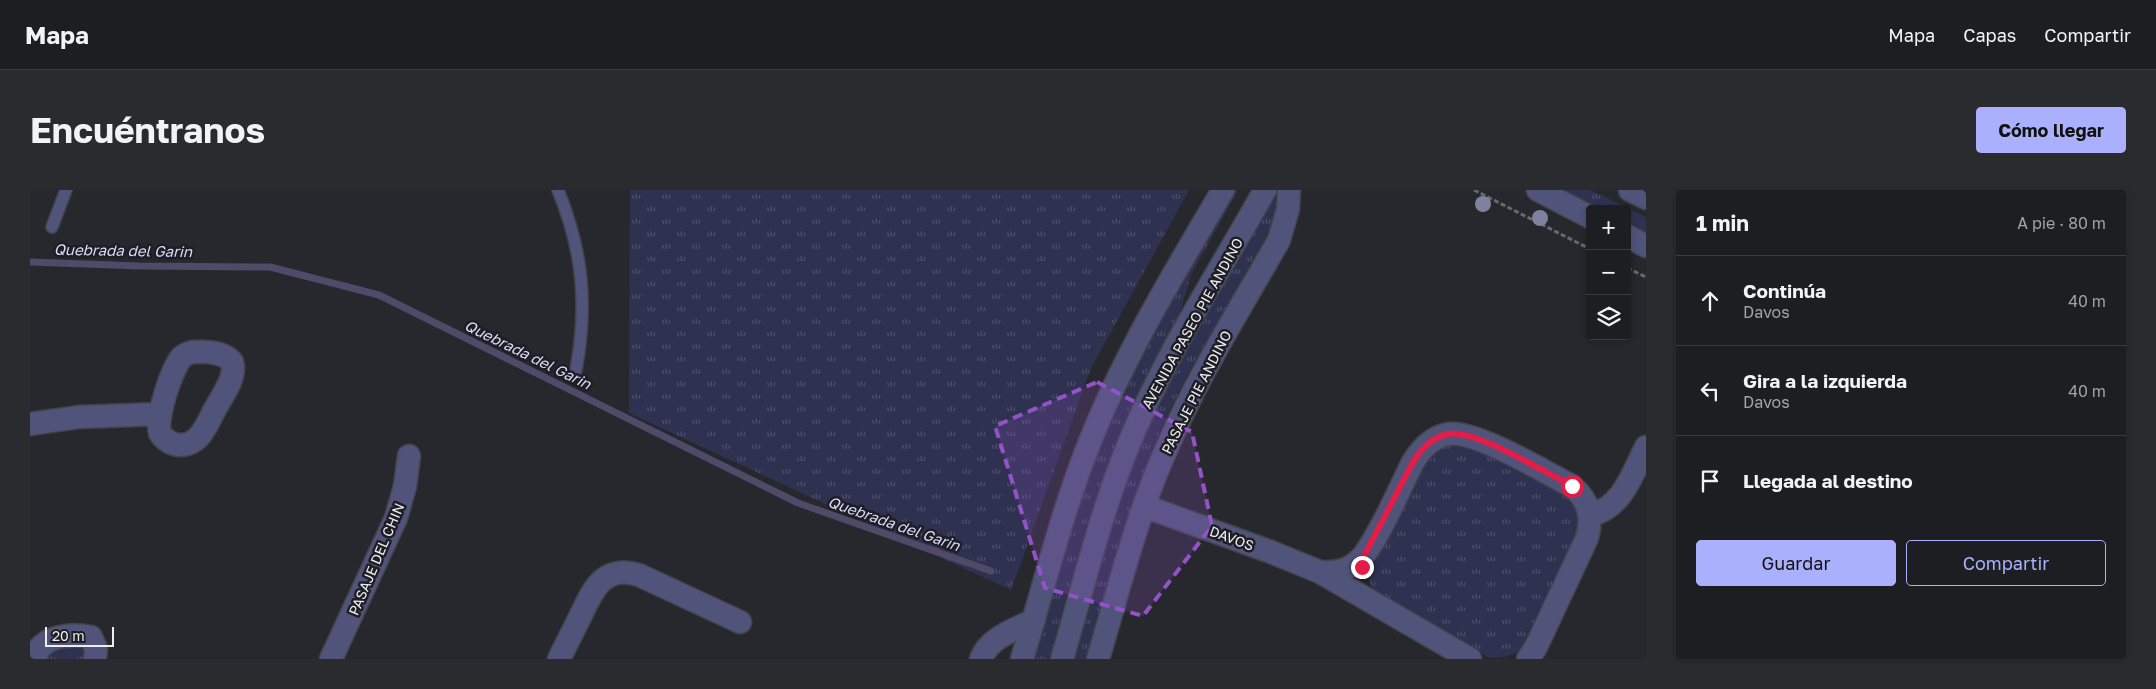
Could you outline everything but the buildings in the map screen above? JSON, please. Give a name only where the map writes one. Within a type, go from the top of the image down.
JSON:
[{"type":"street","points":[[1022,659],[1067,507],[1086,453],[1108,400],[1151,314],[1223,190]]},
{"type":"street","name":"AVENIDA PASEO PIE ANDINO","points":[[1062,659],[1096,537],[1128,446],[1165,366],[1265,190]]},
{"type":"street","name":"PASAJE PIE ANDINO","points":[[1098,659],[1144,506],[1165,450],[1184,410],[1279,240],[1288,209],[1289,190]]},
{"type":"street","points":[[1538,190],[1586,215]]},
{"type":"street","points":[[1630,190],[1646,198]]},
{"type":"street","points":[[1631,238],[1646,246]]},
{"type":"street","points":[[30,424],[79,417],[159,414]]},
{"type":"street","name":"DAVOS","points":[[1320,572],[1329,573],[1348,568],[1364,556],[1420,451],[1439,437],[1449,434],[1475,437],[1572,486],[1581,494],[1587,504],[1590,515]]},
{"type":"street","points":[[1528,659],[1536,647],[1587,538],[1590,527],[1590,515],[1600,513],[1616,503],[1646,447]]},
{"type":"street","name":"PASAJE DEL CHIN","points":[[332,659],[396,518],[405,486],[409,456]]},
{"type":"street","name":"DAVOS","points":[[1144,506],[1271,552],[1320,572],[1470,659]]},
{"type":"street","name":"DAVOS","points":[[1364,556],[1363,578],[1365,588],[1377,606]]},
{"type":"street","points":[[559,659],[592,591],[604,578],[621,572],[639,576],[740,622]]},
{"type":"street","points":[[982,659],[984,651],[992,642],[1034,620]]},
{"type":"street","points":[[34,659],[35,654],[44,643],[62,636],[76,634],[91,638],[96,649],[95,659]]},
{"type":"lane","points":[[52,227],[66,190]]},
{"type":"lane","points":[[558,190],[569,218],[582,278],[584,309],[582,340],[576,370]]},
{"type":"path","points":[[1474,190],[1586,247]]},
{"type":"path","points":[[1631,270],[1646,277]]},
{"type":"highlighted area","points":[[1097,382],[1192,432],[1212,526],[1143,616],[1045,588],[995,426]]},
{"type":"green space","points":[[630,190],[1189,190],[1091,368],[1011,590],[629,413]]},
{"type":"green space","points":[[1235,190],[1238,190],[1191,275],[1179,315],[1147,374],[1123,425],[1086,527],[1049,659],[1035,659],[1076,509],[1112,421],[1150,339]]},
{"type":"green space","points":[[1556,190],[1590,190],[1621,205],[1586,205]]},
{"type":"green space","points":[[1275,195],[1278,216],[1188,374],[1161,428],[1128,516],[1088,659],[1075,659],[1117,510],[1164,391]]},
{"type":"green space","points":[[1631,210],[1646,217],[1646,235],[1631,228]]},
{"type":"green space","points":[[1452,443],[1481,449],[1570,497],[1581,513],[1576,534],[1528,644],[1519,651],[1505,657],[1488,657],[1373,589],[1369,581],[1370,573],[1393,520],[1414,481],[1439,451]]},
{"type":"green space","points":[[72,644],[81,647],[87,655],[86,659],[40,659],[46,652]]},
{"type":"waterway","name":"Quebrada del Garin","points":[[30,262],[140,266],[270,267],[379,295],[798,503],[991,571]]},
{"type":"route","points":[[1362,567],[1364,556],[1413,462],[1420,451],[1439,437],[1457,433],[1475,437],[1572,486]]}]
